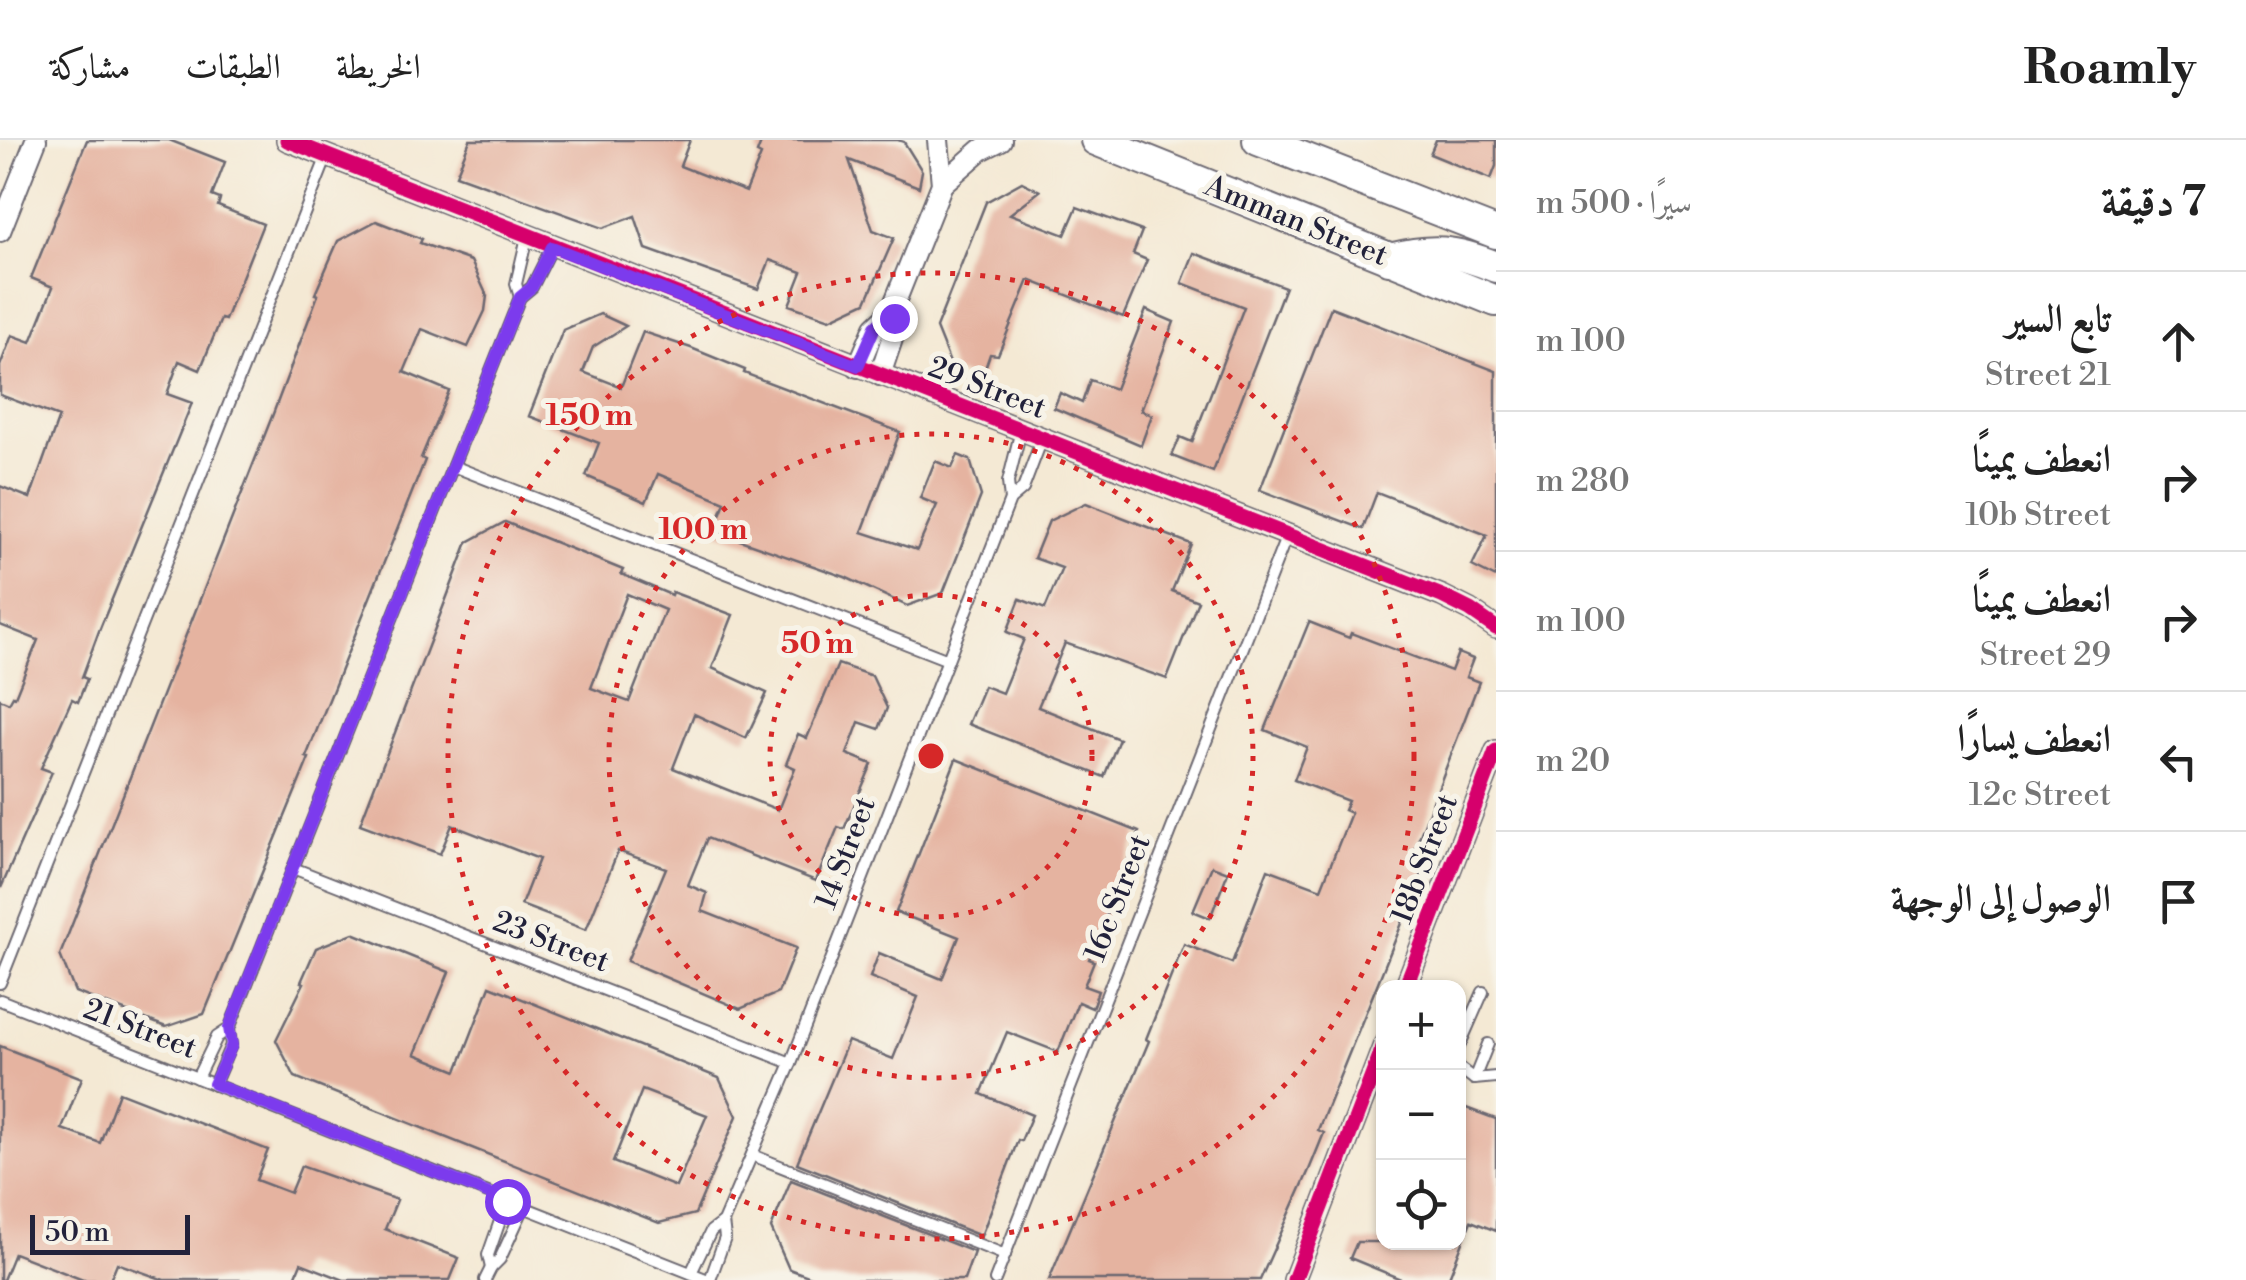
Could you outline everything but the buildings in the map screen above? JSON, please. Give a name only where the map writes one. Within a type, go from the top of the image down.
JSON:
[{"type":"main road","name":"Amman Street","points":[[1096,140],[1496,301]]},
{"type":"main road","name":"Amman Street","points":[[1258,140],[1496,233]]},
{"type":"main road","points":[[1388,260],[1442,250],[1496,267]]},
{"type":"street","points":[[0,231],[36,140]]},
{"type":"street","name":"29 Street","points":[[287,140],[1456,602],[1496,628]]},
{"type":"street","points":[[858,366],[875,327],[891,312],[942,184],[938,140]]},
{"type":"street","points":[[942,184],[982,150],[1001,140]]},
{"type":"street","points":[[880,376],[896,330],[891,312]]},
{"type":"street","name":"18b Street","points":[[1409,980],[1496,751]]},
{"type":"street","points":[[1294,1280],[1376,1066]]},
{"type":"lane","points":[[0,983],[327,156]]},
{"type":"lane","points":[[520,297],[516,284],[528,237]]},
{"type":"lane","points":[[197,1078],[217,1038],[229,1028],[520,297],[532,287],[552,247]]},
{"type":"lane","name":"14 Street","points":[[691,1273],[711,1232],[723,1222],[792,1063],[1010,500],[1008,482],[1021,430]]},
{"type":"lane","name":"14 Street","points":[[1010,500],[1022,490],[1042,439]]},
{"type":"lane","points":[[453,466],[948,660]]},
{"type":"lane","name":"16c Street","points":[[994,1280],[1287,535]]},
{"type":"lane","name":"23 Street","points":[[293,868],[792,1063]]},
{"type":"lane","points":[[1466,1031],[1483,992]]},
{"type":"lane","name":"21 Street","points":[[0,1000],[709,1280]]},
{"type":"lane","points":[[214,1084],[232,1045],[229,1028]]},
{"type":"lane","points":[[1474,1079],[1488,1044]]},
{"type":"lane","points":[[1462,1070],[1474,1079],[1496,1077]]},
{"type":"lane","points":[[752,1155],[1004,1255]]},
{"type":"lane","points":[[490,1268],[488,1256],[507,1201]]},
{"type":"lane","points":[[485,1280],[500,1259],[524,1208]]},
{"type":"lane","name":"14 Street","points":[[709,1280],[726,1238],[723,1222]]},
{"type":"cycle path","points":[[287,140],[1442,596],[1496,628]]},
{"type":"cycle path","points":[[1408,980],[1496,751]]},
{"type":"cycle path","points":[[1294,1280],[1376,1066]]},
{"type":"route","points":[[507,1201],[214,1084],[232,1045],[229,1028],[520,297],[532,287],[552,247],[858,366],[879,321],[891,312],[894,318]]}]
